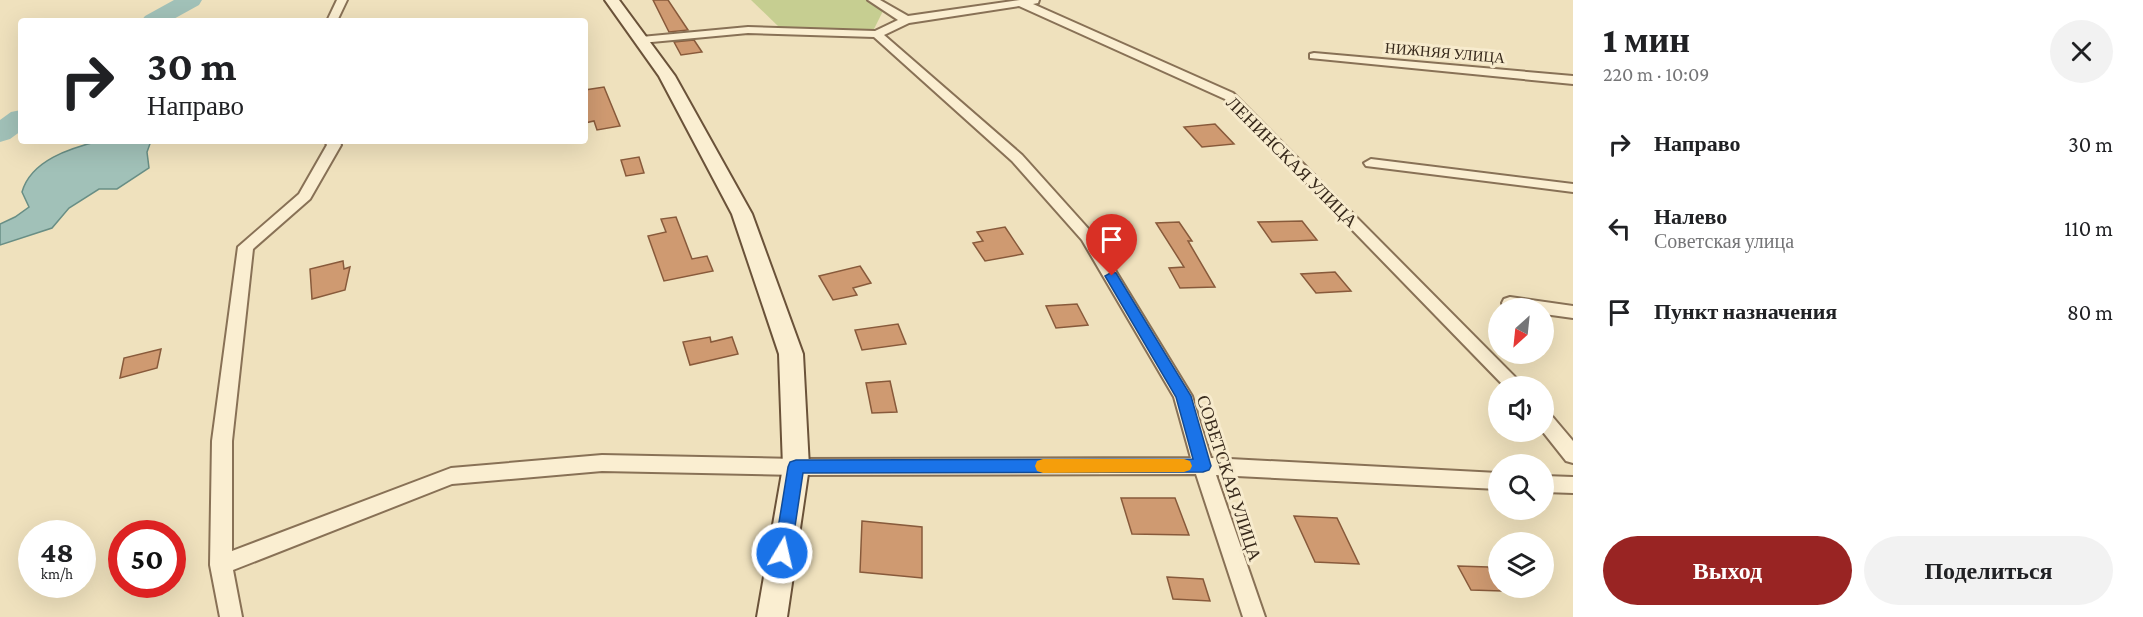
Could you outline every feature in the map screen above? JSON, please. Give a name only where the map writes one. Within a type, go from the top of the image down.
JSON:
[{"type":"main road","points":[[612,0],[667,76],[742,214],[790,354],[796,467],[772,617]]},
{"type":"street","points":[[333,18],[342,0]]},
{"type":"street","points":[[873,0],[906,20]]},
{"type":"street","points":[[641,40],[748,30],[877,33],[906,20],[1038,0]]},
{"type":"street","name":"ЛЕНИНСКАЯ УЛИЦА","points":[[1023,4],[1229,96],[1505,376]]},
{"type":"street","name":"СОВЕТСКАЯ УЛИЦА","points":[[877,33],[1017,158],[1088,237],[1183,396],[1203,466],[1254,617]]},
{"type":"street","name":"НИЖНЯЯ УЛИЦА","points":[[1314,56],[1573,80]]},
{"type":"street","points":[[231,617],[221,565],[222,441],[246,247],[305,196],[334,144]]},
{"type":"street","points":[[1371,163],[1573,188]]},
{"type":"street","points":[[1554,309],[1573,312]]},
{"type":"street","points":[[1554,432],[1573,455]]},
{"type":"street","points":[[221,565],[451,476],[602,463],[796,467],[1203,466],[1488,480]]},
{"type":"street","points":[[1554,484],[1573,485]]},
{"type":"green space","points":[[751,0],[869,0],[884,9],[873,31],[780,28]]},
{"type":"water","points":[[88,144],[150,144],[147,152],[149,168],[117,189],[99,189],[69,208],[52,228],[0,245],[0,224],[29,207],[22,192],[27,181],[34,172],[53,157]]},
{"type":"building","points":[[653,0],[668,0],[688,30],[669,32]]},
{"type":"building","points":[[694,40],[702,52],[681,55],[674,42]]},
{"type":"building","points":[[604,87],[620,126],[597,130],[594,121],[588,122],[588,90]]},
{"type":"building","points":[[1215,124],[1234,144],[1202,147],[1184,127]]},
{"type":"building","points":[[639,157],[644,173],[626,176],[621,160]]},
{"type":"building","points":[[676,217],[692,259],[707,256],[713,271],[664,281],[648,236],[666,232],[661,219]]},
{"type":"building","points":[[1302,221],[1317,240],[1272,242],[1258,222]]},
{"type":"building","points":[[1179,222],[1192,241],[1188,241],[1215,287],[1180,288],[1169,268],[1184,267],[1156,223]]},
{"type":"building","points":[[1005,227],[1023,254],[985,261],[973,243],[983,241],[977,232]]},
{"type":"building","points":[[343,261],[344,269],[350,267],[345,290],[312,299],[310,269]]},
{"type":"building","points":[[860,266],[871,283],[853,288],[857,295],[833,300],[819,276]]},
{"type":"building","points":[[1335,272],[1351,291],[1316,293],[1301,274]]},
{"type":"building","points":[[1077,304],[1088,325],[1056,328],[1046,306]]},
{"type":"building","points":[[898,324],[906,344],[862,350],[855,330]]},
{"type":"building","points":[[710,337],[711,342],[732,337],[738,354],[690,365],[683,342]]},
{"type":"building","points":[[161,349],[157,368],[120,378],[124,358]]},
{"type":"building","points":[[890,381],[897,412],[872,413],[866,383]]},
{"type":"building","points":[[1121,498],[1175,498],[1189,535],[1132,534]]},
{"type":"building","points":[[1294,516],[1337,518],[1359,564],[1315,562]]},
{"type":"building","points":[[862,521],[922,527],[922,578],[860,572]]},
{"type":"building","points":[[1458,566],[1488,567],[1488,591],[1471,590]]},
{"type":"building","points":[[1167,577],[1203,579],[1210,601],[1173,599]]},
{"type":"waterway","points":[[158,18],[191,0]]},
{"type":"waterway","points":[[0,133],[18,120]]},
{"type":"slow traffic","points":[[1043,466],[1184,466]]},
{"type":"route","points":[[782,553],[796,467],[1203,466],[1183,396],[1112,276]]}]
